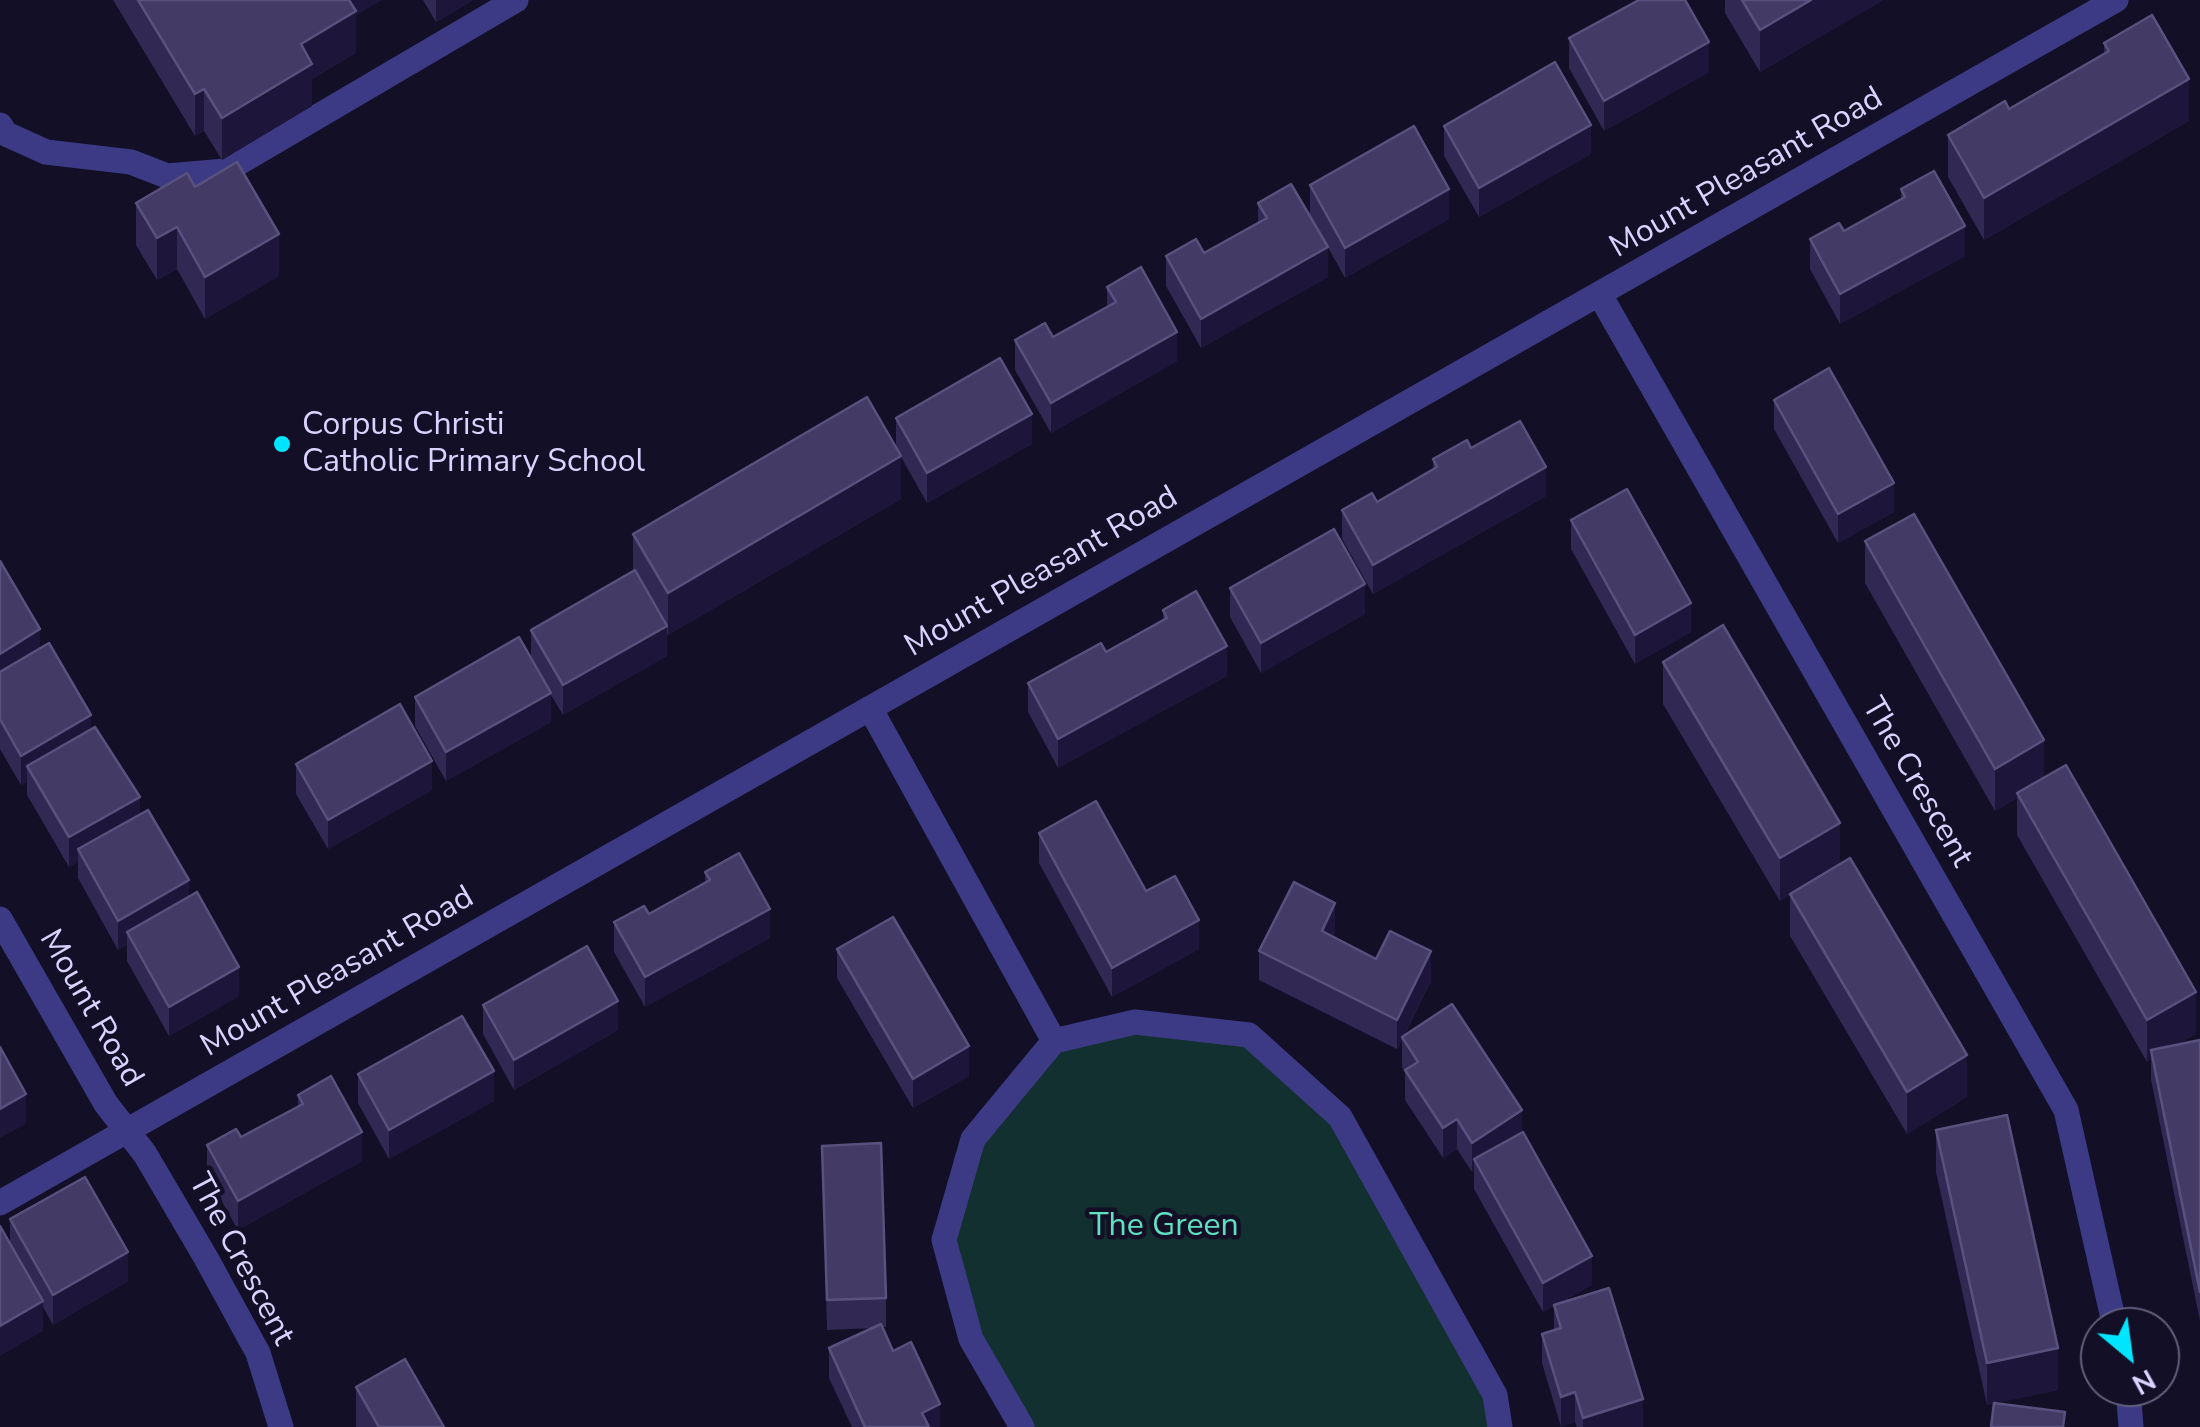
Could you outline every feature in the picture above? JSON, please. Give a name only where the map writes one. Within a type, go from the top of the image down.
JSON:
[{"type":"street","points":[[0,125],[6,134],[46,152],[131,162],[168,176],[224,171],[516,0]]},
{"type":"street","name":"Mount Pleasant Road","points":[[0,1202],[2116,0]]},
{"type":"street","name":"The Crescent","points":[[1600,295],[2066,1110],[2110,1307]]},
{"type":"street","points":[[870,708],[1054,1041]]},
{"type":"street","name":"Mount Road","points":[[0,919],[106,1104],[127,1130]]},
{"type":"street","points":[[1022,1427],[970,1338],[944,1240],[973,1139],[1054,1041],[1135,1022],[1248,1035],[1340,1117],[1495,1395],[1500,1427]]},
{"type":"street","name":"The Crescent","points":[[127,1130],[145,1154],[258,1353],[282,1427]]},
{"type":"green space","name":"The Green","points":[[1135,1022],[1249,1035],[1340,1117],[1500,1427],[1022,1427],[971,1339],[944,1240],[973,1139],[1054,1041]]},
{"type":"building","points":[[138,0],[349,0],[356,11],[301,44],[312,64],[222,118],[204,89],[195,94]]},
{"type":"building","points":[[1639,0],[1685,0],[1709,42],[1604,101],[1569,38]]},
{"type":"building","points":[[1742,0],[1811,0],[1760,30]]},
{"type":"building","points":[[2152,15],[2189,79],[1984,198],[1948,135],[2005,101],[2009,109],[2109,51],[2104,43]]},
{"type":"building","points":[[1555,62],[1591,125],[1479,188],[1444,126]]},
{"type":"building","points":[[1414,126],[1449,189],[1345,248],[1310,185]]},
{"type":"building","points":[[237,162],[279,234],[205,277],[177,227],[157,238],[136,203],[187,173],[195,187]]},
{"type":"building","points":[[1934,171],[1965,226],[1840,294],[1810,239],[1839,223],[1844,231],[1905,197],[1901,189]]},
{"type":"building","points":[[1291,184],[1328,247],[1201,319],[1166,256],[1196,239],[1204,253],[1267,218],[1258,203]]},
{"type":"building","points":[[1141,267],[1177,332],[1051,403],[1015,340],[1045,323],[1053,337],[1116,302],[1107,287]]},
{"type":"building","points":[[1000,358],[1032,414],[927,473],[896,418]]},
{"type":"building","points":[[1829,368],[1894,483],[1838,514],[1774,400]]},
{"type":"building","points":[[867,397],[901,456],[668,593],[633,534]]},
{"type":"building","points":[[1520,421],[1546,467],[1373,565],[1342,510],[1372,493],[1377,502],[1437,467],[1433,459],[1467,440],[1471,448]]},
{"type":"building","points":[[1627,489],[1691,603],[1635,635],[1571,520]]},
{"type":"building","points":[[1914,514],[2044,740],[1995,769],[1865,541]]},
{"type":"building","points":[[1334,529],[1365,584],[1261,643],[1230,588]]},
{"type":"building","points":[[0,561],[40,629],[0,654]]},
{"type":"building","points":[[635,570],[667,626],[563,685],[531,630]]},
{"type":"building","points":[[1196,591],[1227,646],[1058,739],[1028,683],[1101,643],[1106,652],[1167,618],[1163,610]]},
{"type":"building","points":[[1723,625],[1840,823],[1780,858],[1663,662]]},
{"type":"building","points":[[519,637],[551,693],[446,752],[415,697]]},
{"type":"building","points":[[49,643],[91,715],[21,756],[0,719],[0,672]]},
{"type":"building","points":[[400,704],[432,761],[328,820],[296,764]]},
{"type":"building","points":[[95,727],[140,797],[69,837],[27,766]]},
{"type":"building","points":[[2066,765],[2196,992],[2147,1020],[2017,793]]},
{"type":"building","points":[[1096,801],[1146,891],[1175,876],[1199,920],[1112,968],[1039,833]]},
{"type":"building","points":[[148,810],[189,880],[118,921],[78,849]]},
{"type":"building","points":[[739,853],[770,909],[645,977],[614,922],[644,906],[649,914],[710,880],[705,872]]},
{"type":"building","points":[[1850,858],[1967,1055],[1907,1092],[1790,894]]},
{"type":"building","points":[[1294,882],[1335,903],[1322,931],[1376,959],[1390,931],[1431,951],[1397,1020],[1259,951]]},
{"type":"building","points":[[197,892],[239,967],[169,1007],[127,932]]},
{"type":"building","points":[[893,917],[969,1046],[913,1079],[837,949]]},
{"type":"building","points":[[587,946],[618,1001],[514,1060],[483,1005]]},
{"type":"building","points":[[1452,1004],[1522,1110],[1472,1143],[1457,1119],[1443,1128],[1405,1070],[1418,1062],[1402,1037]]},
{"type":"building","points":[[462,1016],[494,1071],[389,1130],[358,1074]]},
{"type":"building","points":[[2200,1040],[2200,1292],[2151,1050]]},
{"type":"building","points":[[0,1047],[26,1094],[0,1109]]},
{"type":"building","points":[[331,1076],[362,1132],[238,1201],[207,1145],[236,1129],[241,1137],[303,1104],[298,1095]]},
{"type":"building","points":[[2007,1115],[2058,1348],[1987,1363],[1936,1130]]},
{"type":"building","points":[[1523,1132],[1592,1256],[1543,1283],[1474,1159]]},
{"type":"building","points":[[881,1143],[886,1298],[827,1300],[822,1146]]},
{"type":"building","points":[[85,1177],[128,1252],[53,1295],[10,1219]]},
{"type":"building","points":[[0,1226],[43,1301],[0,1326]]},
{"type":"building","points":[[1609,1288],[1643,1399],[1583,1418],[1575,1392],[1561,1397],[1542,1334],[1561,1328],[1554,1305]]},
{"type":"building","points":[[881,1324],[893,1351],[911,1342],[940,1404],[922,1413],[929,1427],[865,1427],[829,1348]]},
{"type":"building","points":[[405,1359],[444,1427],[379,1427],[356,1387]]},
{"type":"building","points":[[1994,1403],[2065,1412],[2063,1427],[1991,1427]]},
{"type":"place","name":"Corpus Christi Catholic Primary School","points":[[282,444]]}]
